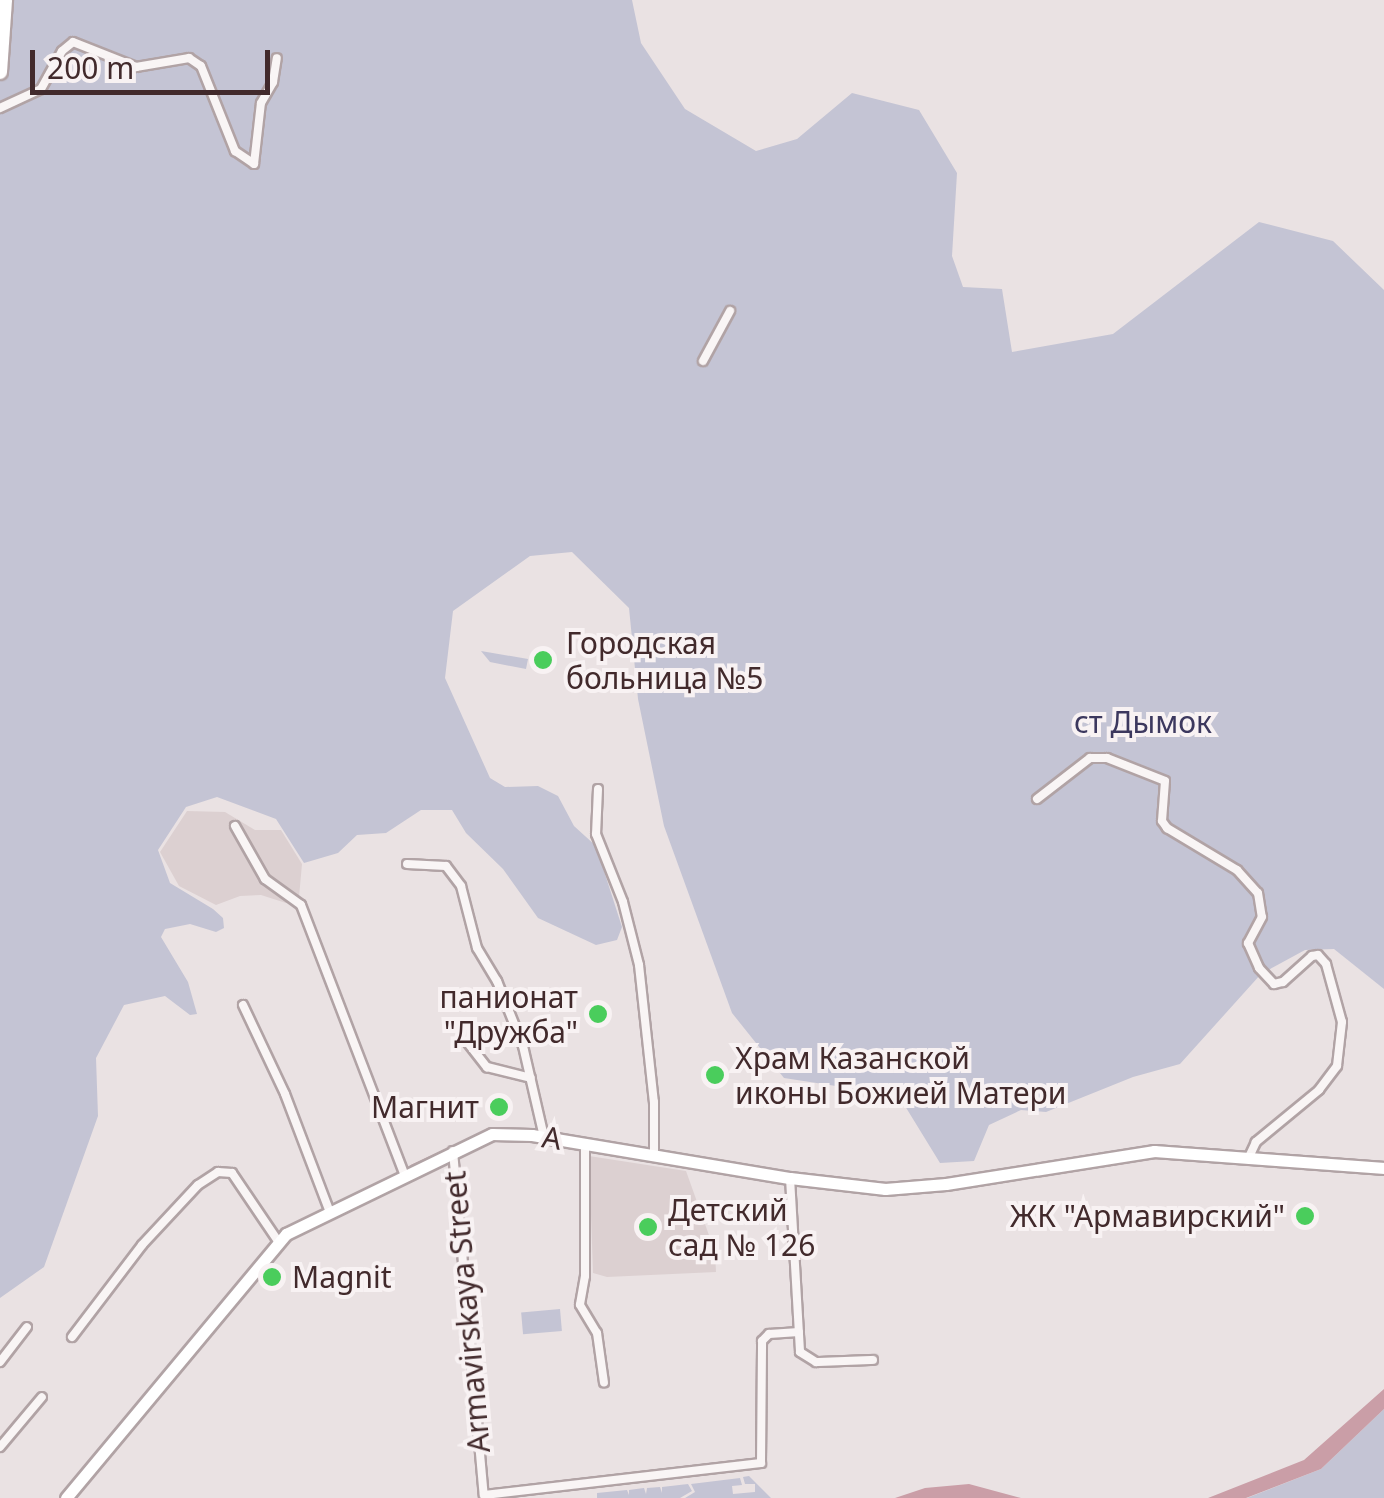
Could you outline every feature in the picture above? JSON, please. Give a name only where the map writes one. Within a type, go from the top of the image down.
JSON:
[{"type":"highway","points":[[0,72],[5,0]]},
{"type":"main road","name":"A","points":[[66,1498],[278,1241],[329,1210],[492,1134],[585,1143],[790,1178],[908,1188],[1134,1153],[1179,1152],[1248,1159]]},
{"type":"main road","points":[[1248,1159],[1384,1168]]},
{"type":"street","points":[[0,108],[41,88],[62,51],[73,42],[136,67],[189,58],[202,66],[235,151],[254,164],[261,103],[272,82],[277,58]]},
{"type":"street","points":[[703,361],[730,311]]},
{"type":"street","points":[[1037,799],[1090,758],[1106,758],[1165,781],[1162,821],[1167,828],[1237,870],[1258,893],[1262,917],[1248,942],[1258,968],[1274,984],[1282,982],[1312,956],[1318,955],[1326,964],[1342,1022],[1337,1066],[1319,1090],[1256,1142],[1248,1159]]},
{"type":"street","points":[[598,790],[596,834],[623,902],[639,964],[654,1102],[654,1156]]},
{"type":"street","points":[[235,826],[265,879],[301,904],[404,1174]]},
{"type":"street","points":[[406,864],[446,866],[454,872],[477,948],[496,981],[531,1078],[544,1137]]},
{"type":"street","points":[[244,1006],[285,1094],[329,1210]]},
{"type":"street","points":[[468,1043],[479,1062],[487,1067],[531,1078]]},
{"type":"street","points":[[585,1143],[586,1276],[580,1306],[599,1338],[604,1383]]},
{"type":"street","name":"Armavirskaya Street","points":[[452,1151],[484,1495],[761,1463],[762,1341],[769,1334],[799,1332]]},
{"type":"street","points":[[72,1336],[142,1245],[198,1186],[218,1172],[232,1173],[278,1241]]},
{"type":"street","points":[[790,1178],[800,1352],[810,1361],[873,1360]]},
{"type":"street","points":[[0,1362],[27,1327]]},
{"type":"street","points":[[0,1447],[42,1397]]},
{"type":"shaded area","points":[[187,811],[225,812],[255,830],[281,830],[302,864],[299,897],[286,903],[261,895],[240,896],[216,905],[179,886],[160,852]]},
{"type":"shaded area","name":"Детский сад № 126","points":[[589,1156],[686,1171],[715,1252],[716,1272],[607,1277],[593,1273]]},
{"type":"shaded area","points":[[1384,1389],[1384,1409],[1321,1469],[1246,1498],[1208,1498],[1304,1460]]},
{"type":"shaded area","points":[[969,1484],[1021,1498],[895,1498],[925,1488]]},
{"type":"green space","name":"ст Дымок","points":[[0,0],[632,0],[641,43],[685,109],[756,151],[797,139],[852,93],[919,110],[957,173],[952,256],[963,287],[1002,289],[1012,352],[1113,334],[1259,222],[1333,241],[1384,290],[1384,989],[1334,949],[1305,950],[1261,974],[1180,1064],[1133,1077],[1046,1112],[1021,1110],[989,1125],[974,1161],[940,1163],[905,1106],[888,1094],[784,1078],[732,1013],[664,826],[638,699],[629,608],[572,552],[530,556],[453,611],[445,678],[490,778],[505,787],[538,786],[558,796],[574,826],[596,846],[622,927],[617,940],[596,945],[538,918],[503,869],[466,833],[452,810],[421,810],[386,833],[357,835],[338,853],[304,863],[276,819],[217,797],[186,807],[158,850],[170,883],[213,909],[223,918],[224,928],[216,932],[190,924],[165,929],[161,937],[188,982],[197,1014],[190,1015],[165,996],[124,1005],[96,1058],[98,1116],[44,1267],[0,1298]]},
{"type":"green space","points":[[481,651],[528,659],[526,669],[490,662]]},
{"type":"green space","points":[[560,1309],[562,1331],[523,1334],[521,1312]]},
{"type":"green space","points":[[1384,1409],[1384,1498],[1247,1498],[1321,1469]]},
{"type":"green space","points":[[749,1476],[771,1498],[685,1498],[695,1492],[691,1484],[740,1478],[742,1485],[732,1486],[733,1494],[755,1492],[755,1484],[745,1484],[743,1477]]},
{"type":"green space","points":[[688,1484],[692,1491],[680,1498],[597,1498],[597,1493],[627,1490],[629,1495],[629,1490],[644,1488],[646,1494],[647,1488],[660,1487],[662,1493],[662,1487]]},
{"type":"waterway","points":[[411,1166],[454,1146]]},
{"type":"place","name":"Городская больница №5","points":[[543,660]]},
{"type":"place","name":"панионат \"Дружба\"","points":[[598,1014]]},
{"type":"place","name":"Храм Казанской иконы Божией Матери","points":[[715,1075]]},
{"type":"place","name":"Магнит","points":[[499,1107]]},
{"type":"place","name":"ЖК \"Армавирский\"","points":[[1305,1216]]},
{"type":"place","name":"Детский сад № 126","points":[[648,1227]]},
{"type":"place","name":"Magnit","points":[[272,1277]]}]
